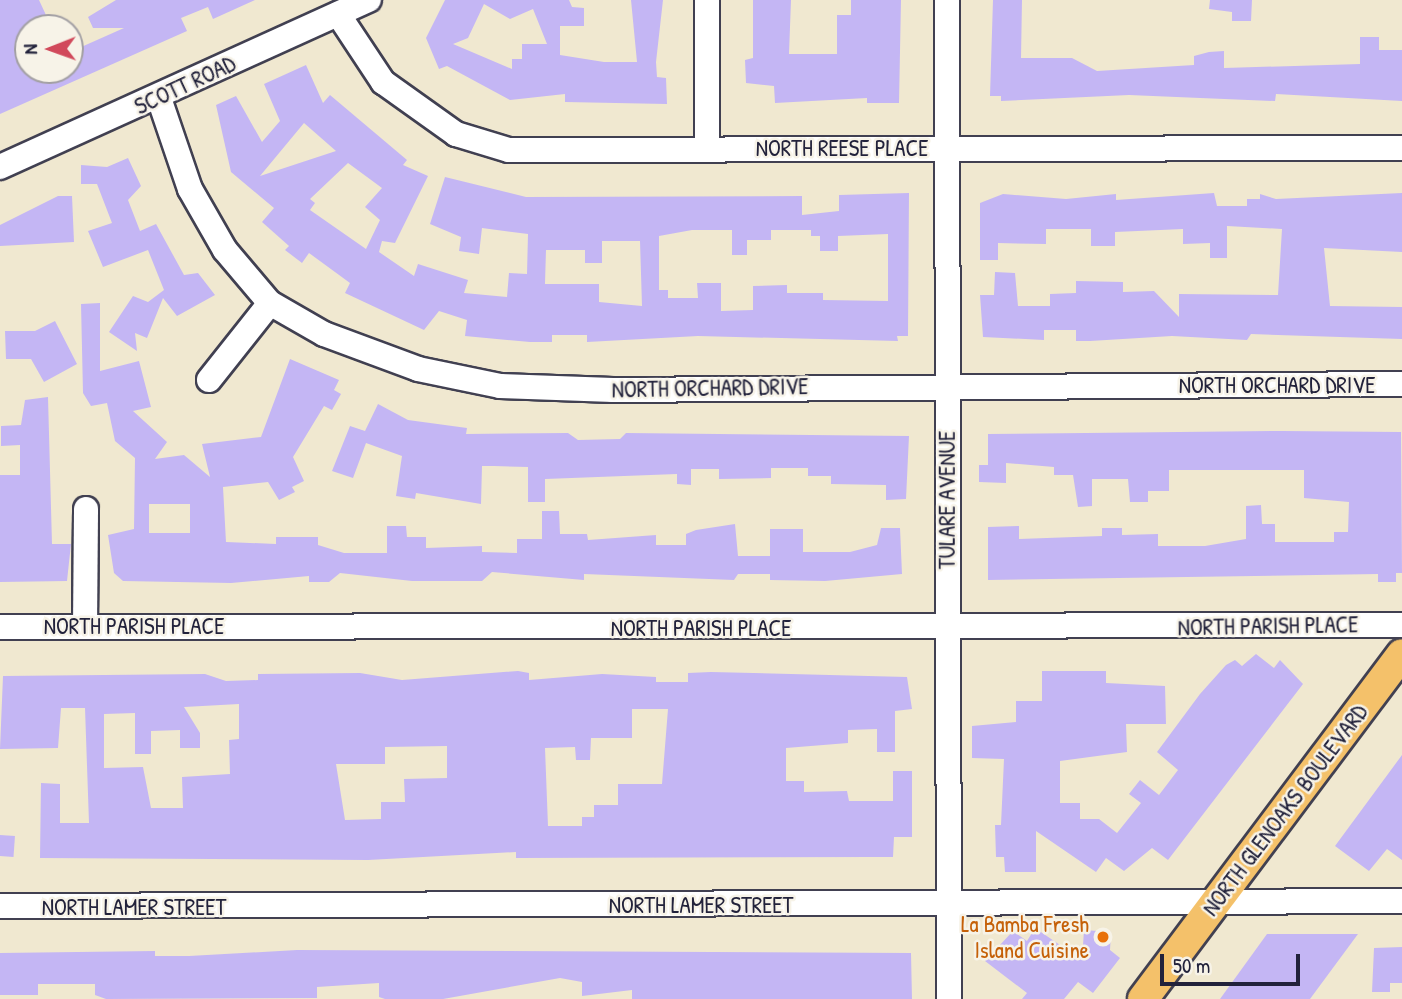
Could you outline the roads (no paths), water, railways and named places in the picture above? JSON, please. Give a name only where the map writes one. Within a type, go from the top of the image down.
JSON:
[{"type":"main road","name":"NORTH GLENOAKS BOULEVARD","points":[[1143,999],[1402,654]]},
{"type":"street","name":"SCOTT ROAD","points":[[0,167],[159,98],[369,0]]},
{"type":"street","points":[[707,0],[707,149]]},
{"type":"street","name":"TULARE AVENUE","points":[[947,0],[949,999]]},
{"type":"street","name":"NORTH REESE PLACE","points":[[338,14],[383,82],[456,134],[509,149],[1402,148]]},
{"type":"street","name":"NORTH ORCHARD DRIVE","points":[[159,98],[190,189],[226,250],[270,303],[324,334],[418,369],[500,386],[1402,384]]},
{"type":"street","points":[[209,380],[270,303]]},
{"type":"street","points":[[85,626],[86,509]]},
{"type":"street","name":"NORTH PARISH PLACE","points":[[0,627],[947,629],[1402,625]]},
{"type":"street","name":"NORTH LAMER STREET","points":[[0,906],[1402,901]]},
{"type":"place","name":"La Bamba Fresh Island Cuisine","points":[[1103,937]]}]
